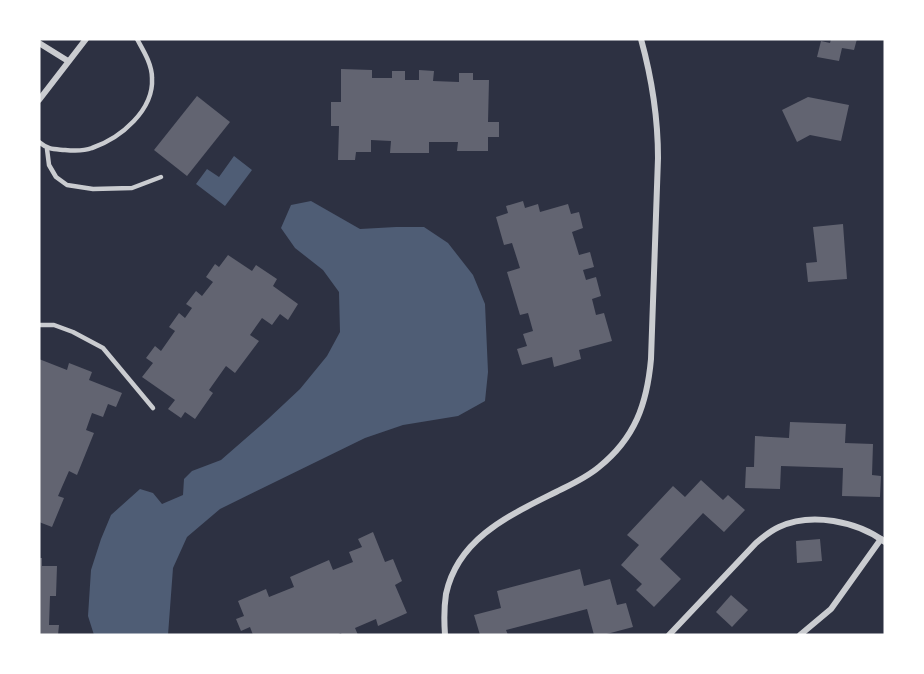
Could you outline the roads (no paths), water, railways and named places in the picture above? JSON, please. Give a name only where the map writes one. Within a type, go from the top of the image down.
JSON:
[{"type":"street","points":[[39,100],[86,39]]},
{"type":"street","points":[[445,635],[446,594],[453,573],[464,554],[480,536],[494,525],[598,468],[625,439],[643,407],[649,385],[651,359],[658,134],[655,99],[641,39]]},
{"type":"street","points":[[39,43],[69,61]]},
{"type":"street","points":[[669,635],[756,543],[768,532],[780,526],[814,520],[838,522],[857,528],[883,541],[831,609],[800,635]]},
{"type":"lane","points":[[39,142],[47,149],[73,151],[91,149],[108,141],[123,130],[141,112],[150,98],[153,77],[137,39]]},
{"type":"lane","points":[[47,149],[49,165],[56,177],[67,185],[93,189],[132,188],[161,177]]},
{"type":"lane","points":[[39,325],[54,326],[74,332],[103,348],[153,408]]},
{"type":"water","points":[[234,156],[252,170],[225,206],[196,184],[207,169],[219,177]]},
{"type":"water","points":[[311,201],[360,229],[424,227],[448,243],[473,275],[485,304],[488,372],[485,401],[458,416],[403,425],[365,438],[220,509],[187,537],[173,568],[168,635],[94,635],[88,616],[91,570],[111,515],[140,489],[153,493],[162,504],[183,495],[184,479],[192,471],[221,460],[300,389],[327,356],[340,332],[339,292],[323,270],[295,248],[281,228],[291,205]]}]
